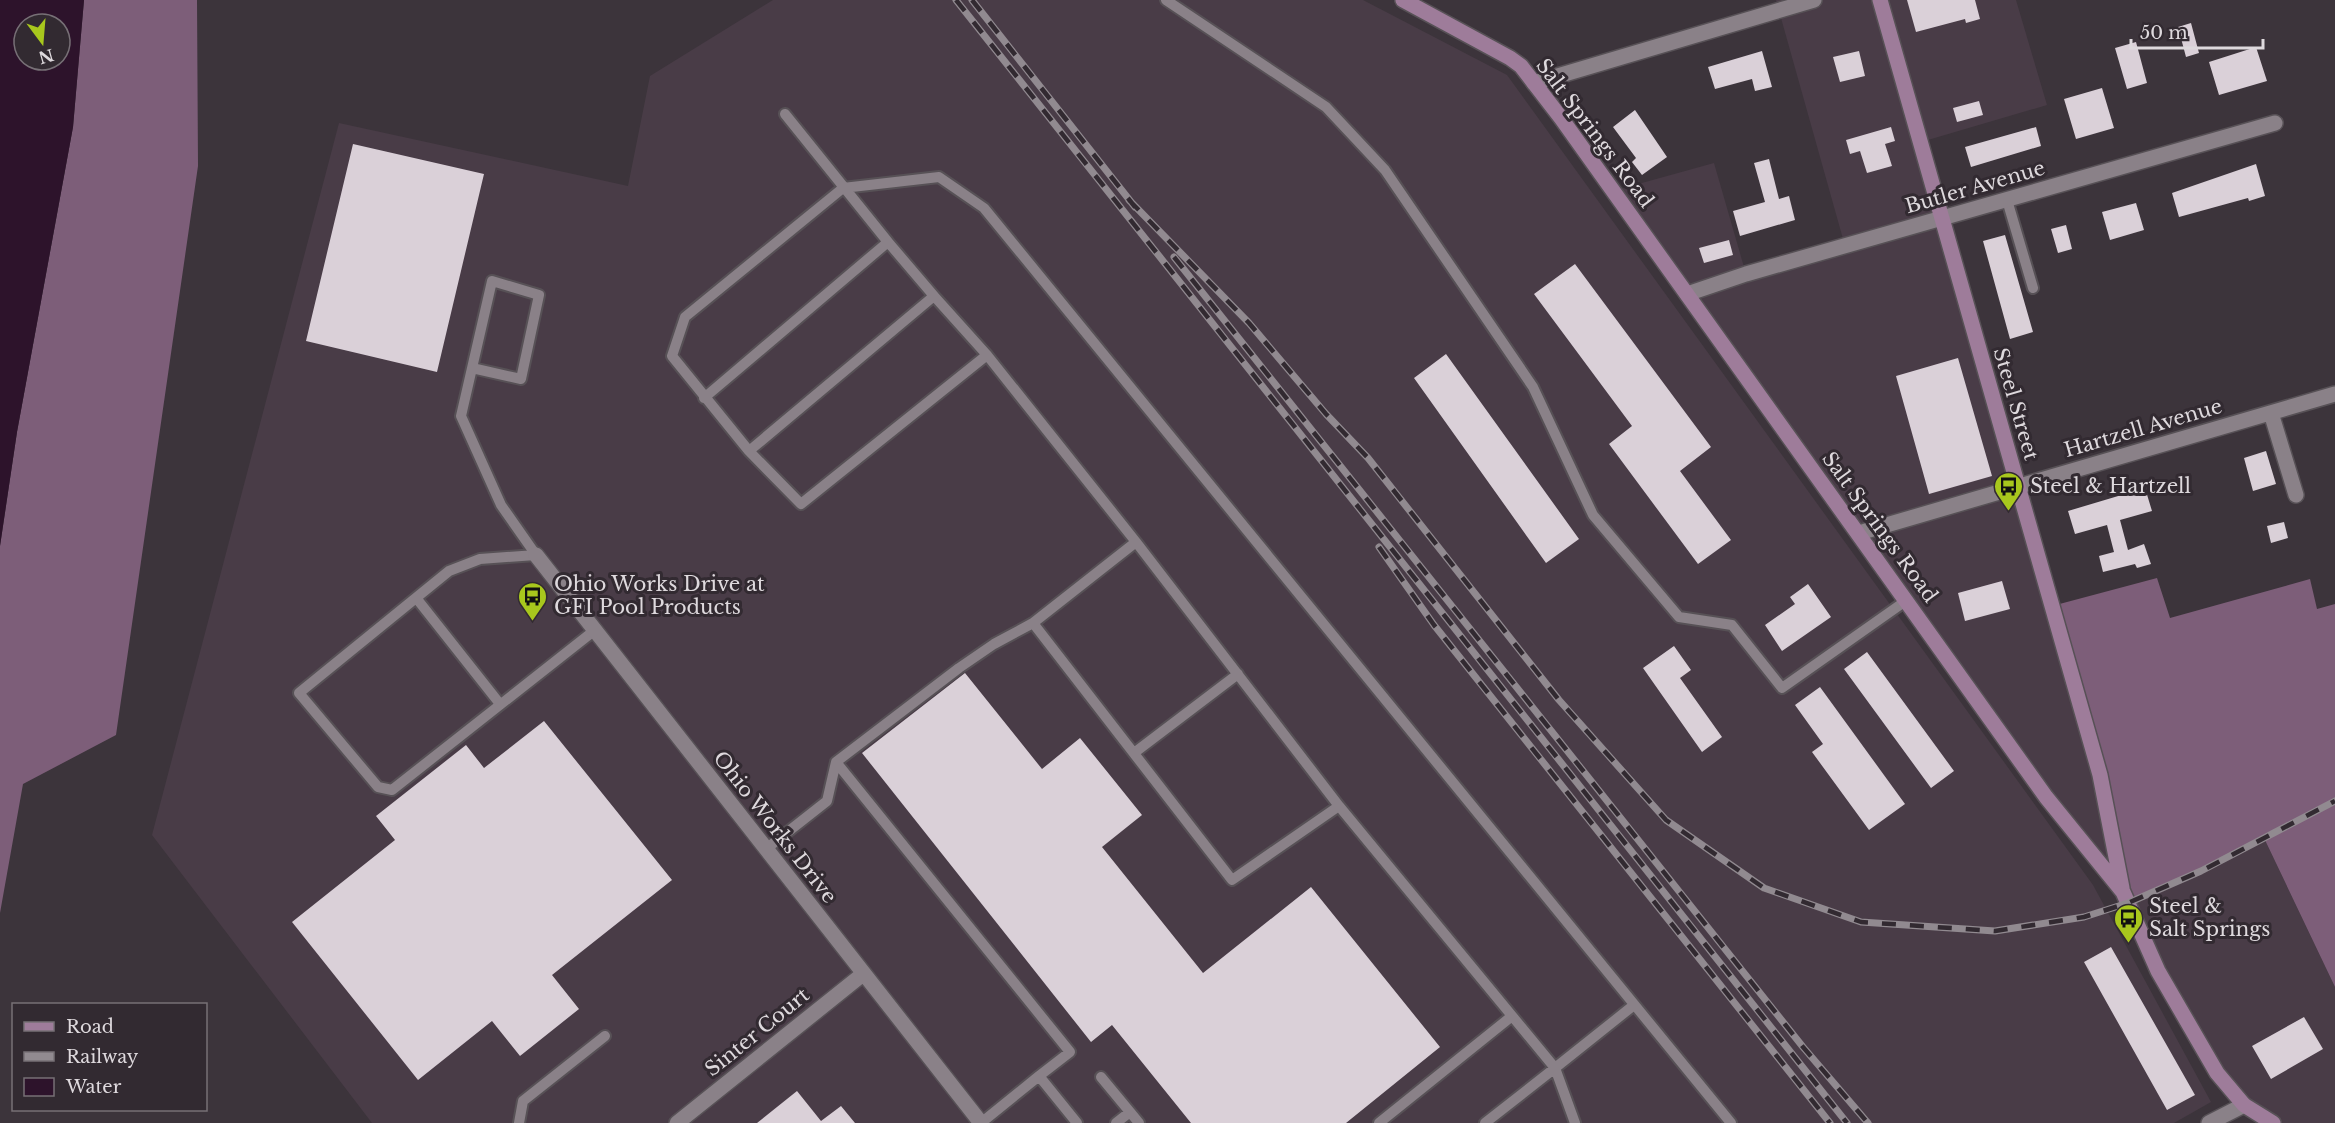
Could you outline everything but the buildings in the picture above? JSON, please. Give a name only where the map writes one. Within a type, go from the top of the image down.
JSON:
[{"type":"street","name":"Salt Springs Road","points":[[1403,0],[1510,58],[1534,83],[1859,533],[2046,797],[2123,891],[2158,971],[2217,1073],[2244,1105],[2273,1123]]},
{"type":"street","points":[[1534,83],[1814,0]]},
{"type":"street","name":"Steel Street","points":[[1880,0],[2100,775],[2123,891]]},
{"type":"street","name":"Butler Avenue","points":[[1687,294],[1746,274],[2275,123]]},
{"type":"street","name":"Hartzell Avenue","points":[[1859,533],[2335,394]]},
{"type":"street","points":[[2271,412],[2296,495]]},
{"type":"street","name":"Ohio Works Drive","points":[[536,555],[981,1123]]},
{"type":"street","name":"Sinter Court","points":[[677,1123],[862,974]]},
{"type":"street","points":[[2209,1123],[2244,1105]]},
{"type":"lane","points":[[1166,0],[1326,107],[1385,170],[1533,387],[1593,515],[1679,617],[1732,625],[1782,688],[1906,600]]},
{"type":"lane","points":[[785,114],[888,242],[987,355],[1136,542],[1339,806],[1555,1068],[1575,1123]]},
{"type":"lane","points":[[987,355],[801,504],[749,451],[672,356],[685,317],[843,188],[939,177],[984,208],[1731,1123]]},
{"type":"lane","points":[[2007,200],[2033,288]]},
{"type":"lane","points":[[704,398],[888,242]]},
{"type":"lane","points":[[472,368],[521,379],[539,295],[492,281],[472,368],[461,416],[501,505],[536,555]]},
{"type":"lane","points":[[749,451],[934,296]]},
{"type":"lane","points":[[766,849],[827,801],[836,762],[959,668],[994,644],[1033,623],[1136,542]]},
{"type":"lane","points":[[536,555],[480,559],[449,570],[299,693],[378,787],[392,790],[595,630]]},
{"type":"lane","points":[[417,598],[500,704]]},
{"type":"lane","points":[[1033,623],[1232,880],[1339,806]]},
{"type":"lane","points":[[1134,753],[1238,675]]},
{"type":"lane","points":[[836,762],[1070,1052],[981,1123]]},
{"type":"lane","points":[[1485,1123],[1634,1005]]},
{"type":"lane","points":[[1379,1123],[1512,1016]]},
{"type":"lane","points":[[519,1123],[523,1101],[605,1036]]},
{"type":"lane","points":[[1039,1076],[1077,1123]]},
{"type":"lane","points":[[1101,1077],[1139,1123]]},
{"type":"lane","points":[[1116,1123],[1130,1112]]},
{"type":"shaded area","points":[[84,0],[197,0],[198,166],[116,735],[23,784],[0,913],[0,546],[17,432],[73,127]]},
{"type":"shaded area","points":[[773,0],[1363,0],[1507,75],[2093,885],[2211,1102],[2174,1123],[372,1123],[152,835],[339,123],[628,186],[650,76]]},
{"type":"shaded area","points":[[1776,0],[2016,0],[2047,105],[1921,142],[2018,486],[2123,892],[1613,191],[1714,163],[1746,274],[1845,246]]},
{"type":"shaded area","points":[[2157,578],[2170,618],[2310,579],[2317,609],[2335,604],[2335,987],[2264,838],[2201,871],[2128,903],[2052,606]]},
{"type":"shaded area","points":[[2264,838],[2335,987],[2335,1123],[2273,1123],[2217,1073],[2128,903],[2201,871]]},
{"type":"water","points":[[0,0],[84,0],[73,127],[17,432],[0,546]]},
{"type":"railway","points":[[956,0],[1847,1123]]},
{"type":"railway","points":[[972,0],[1135,207]]},
{"type":"railway","points":[[1129,200],[1249,323],[1326,414],[1368,458],[1559,700],[1666,820],[1764,888],[1861,922],[1995,931],[2084,917],[2128,903],[2201,871],[2335,801]]},
{"type":"railway","points":[[1174,257],[1803,1047],[1868,1123]]},
{"type":"railway","points":[[1379,547],[1434,625],[1830,1123]]},
{"type":"place","name":"Steel & Hartzell","points":[[2009,512]]},
{"type":"place","name":"Ohio Works Drive at GFI Pool Products","points":[[533,622]]},
{"type":"place","name":"Steel & Salt Springs","points":[[2128,944]]}]
